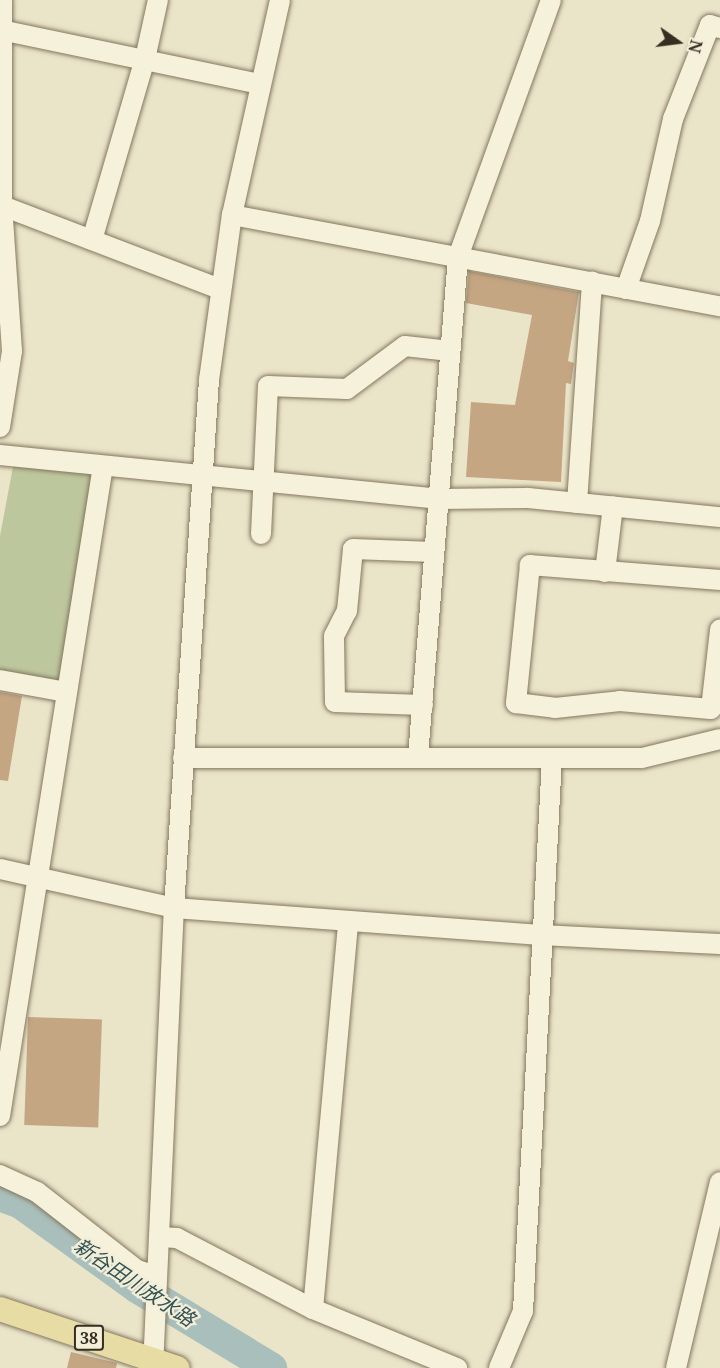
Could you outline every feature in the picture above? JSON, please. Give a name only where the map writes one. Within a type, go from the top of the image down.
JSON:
[{"type":"main road","name":"38","points":[[0,1310],[154,1364],[177,1368]]},
{"type":"street","points":[[0,427],[12,351],[1,205],[2,0]]},
{"type":"street","points":[[92,240],[146,59],[158,0]]},
{"type":"street","points":[[154,1364],[174,908],[201,475],[220,289],[232,215],[258,84],[280,0]]},
{"type":"street","points":[[418,757],[458,257],[551,0]]},
{"type":"street","points":[[626,289],[650,221],[673,118],[710,25],[720,28]]},
{"type":"street","points":[[1,30],[258,84]]},
{"type":"street","points":[[1,205],[220,289]]},
{"type":"street","points":[[232,215],[720,306]]},
{"type":"street","points":[[577,503],[592,282]]},
{"type":"street","points":[[261,534],[268,386],[347,389],[405,346],[450,351]]},
{"type":"street","points":[[0,455],[438,499],[528,498],[720,517]]},
{"type":"street","points":[[0,1116],[102,466]]},
{"type":"street","points":[[605,572],[613,506]]},
{"type":"street","points":[[423,705],[335,702],[334,636],[347,611],[353,549],[434,552]]},
{"type":"street","points":[[720,580],[530,565],[516,703],[555,708],[620,701],[711,709],[720,630]]},
{"type":"street","points":[[0,680],[67,692]]},
{"type":"street","points":[[183,758],[642,758],[720,739]]},
{"type":"street","points":[[499,1368],[523,1311],[552,758]]},
{"type":"street","points":[[0,869],[174,908],[542,935],[720,944]]},
{"type":"street","points":[[313,1309],[348,922]]},
{"type":"street","points":[[0,1175],[37,1192],[137,1270],[157,1282]]},
{"type":"street","points":[[676,1368],[717,1211],[720,1182]]},
{"type":"street","points":[[159,1237],[177,1238],[313,1309],[457,1368]]},
{"type":"green space","points":[[15,456],[103,466],[67,692],[0,680],[0,536]]},
{"type":"building","points":[[469,271],[579,292],[568,361],[574,363],[571,384],[566,383],[561,482],[466,477],[471,402],[515,405],[532,315],[466,303]]},
{"type":"building","points":[[0,692],[22,696],[8,781],[0,780]]},
{"type":"building","points":[[28,1017],[102,1020],[98,1128],[24,1125]]},
{"type":"building","points":[[71,1352],[117,1363],[116,1368],[67,1368]]},
{"type":"waterway","name":"新谷田川放水路","points":[[0,1195],[21,1203],[137,1287],[271,1368]]}]
